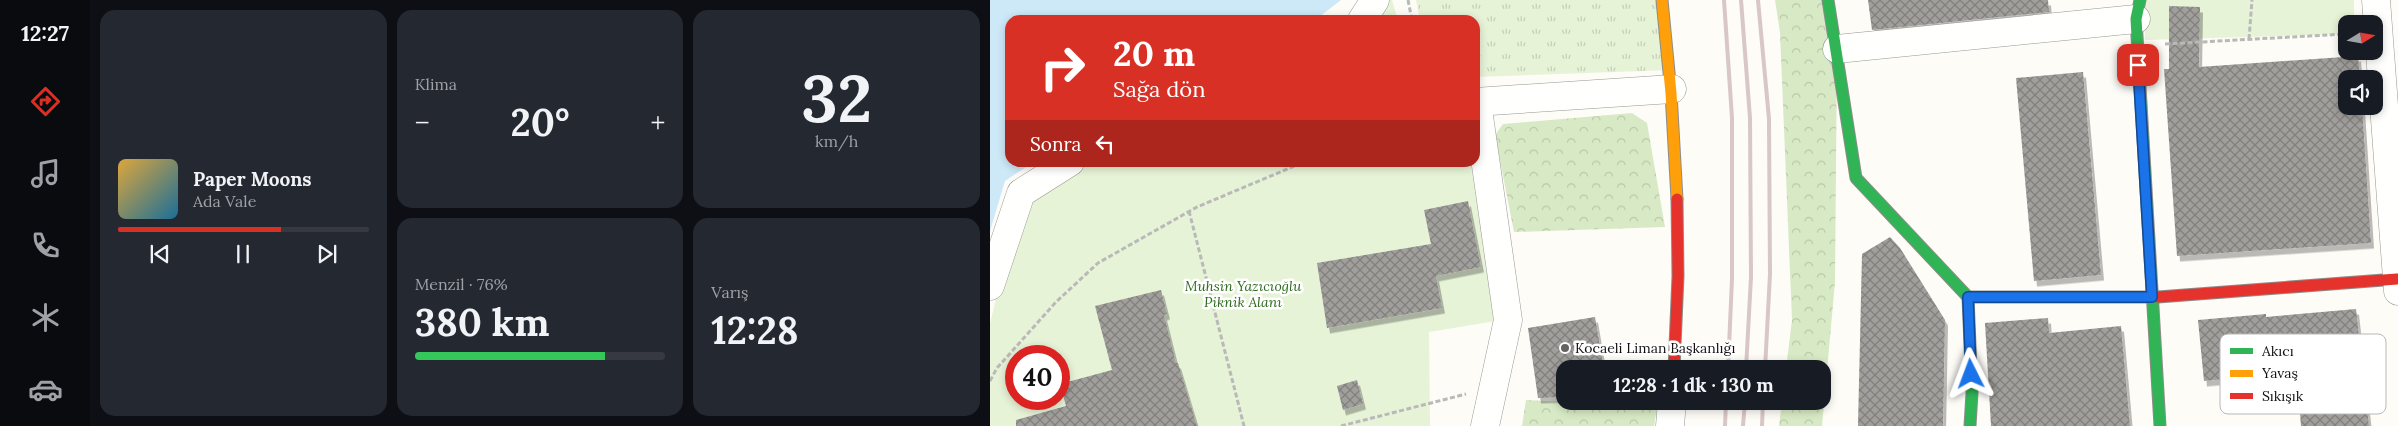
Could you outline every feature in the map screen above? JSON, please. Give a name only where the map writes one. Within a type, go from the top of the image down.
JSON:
[{"type":"street","points":[[1365,15],[1375,0]]},
{"type":"street","points":[[1662,0],[1672,89],[1679,206],[1678,308],[1675,360]]},
{"type":"street","points":[[1828,0],[1856,178],[1968,297],[1972,393],[1970,426]]},
{"type":"street","points":[[1968,297],[2152,297],[2398,285],[2376,0]]},
{"type":"street","points":[[1837,49],[2138,10],[2137,46],[2160,426]]},
{"type":"street","points":[[1480,102],[1672,89]]},
{"type":"street","points":[[1480,129],[1508,320],[1484,426]]},
{"type":"street","points":[[990,286],[1021,193],[1062,167]]},
{"type":"street","points":[[1670,426],[1671,410]]},
{"type":"path","points":[[1408,0],[1411,15]]},
{"type":"path","points":[[2249,39],[2252,0]]},
{"type":"path","points":[[2137,46],[2338,34]]},
{"type":"path","points":[[990,381],[997,368],[1056,302],[1098,263],[1189,211],[1292,167]]},
{"type":"path","points":[[1189,211],[1244,426]]},
{"type":"path","points":[[1341,426],[1432,404],[1493,386]]},
{"type":"green space","points":[[1375,0],[1392,0],[1396,15],[1365,15]]},
{"type":"green space","points":[[1416,0],[1662,0],[1670,70],[1480,77],[1480,15],[1419,15]]},
{"type":"green space","points":[[1775,0],[1828,0],[1837,49],[1835,282],[1828,360],[1787,360],[1792,320],[1780,33]]},
{"type":"green space","points":[[2144,0],[2354,0],[2354,15],[2338,15],[2338,34],[2145,40]]},
{"type":"green space","points":[[1632,113],[1647,123],[1665,227],[1514,232],[1495,135],[1503,124]]},
{"type":"green space","name":"Muhsin Yazıcıoğlu Piknik Alanı","points":[[1063,167],[1472,167],[1496,321],[1429,332],[1430,426],[990,426],[990,324],[1021,193]]},
{"type":"green space","points":[[1526,400],[1556,402],[1556,410],[1657,410],[1654,426],[1522,426]]},
{"type":"green space","points":[[1781,410],[1823,410],[1822,426],[1779,426]]},
{"type":"water","points":[[990,0],[1341,0],[1322,15],[1005,15],[1005,167],[1026,167],[1005,181],[990,231]]},
{"type":"building","points":[[1868,0],[2048,0],[2049,12],[1872,30]]},
{"type":"building","points":[[2169,6],[2200,7],[2199,67],[2338,57],[2338,60],[2358,60],[2359,70],[2338,70],[2338,115],[2363,115],[2371,243],[2177,256],[2164,69],[2169,69]]},
{"type":"building","points":[[2083,72],[2101,275],[2034,281],[2016,78]]},
{"type":"building","points":[[1468,201],[1481,267],[1436,276],[1442,308],[1327,328],[1317,263],[1431,244],[1424,210]]},
{"type":"building","points":[[1890,237],[1900,248],[1945,320],[1943,426],[1858,426],[1862,254]]},
{"type":"building","points":[[1161,290],[1167,314],[1164,315],[1176,363],[1178,363],[1197,426],[1016,426],[1016,420],[1052,410],[1070,410],[1070,381],[1112,370],[1095,306]]},
{"type":"building","points":[[2356,309],[2359,334],[2220,334],[2220,380],[2204,381],[2198,320],[2266,314],[2266,317]]},
{"type":"building","name":"Kocaeli Liman Başkanlığı","points":[[1595,317],[1602,360],[1556,360],[1556,397],[1538,398],[1528,328]]},
{"type":"building","points":[[2048,318],[2049,333],[2121,326],[2130,426],[1991,426],[1985,323]]},
{"type":"building","points":[[1357,380],[1363,404],[1343,410],[1337,386]]},
{"type":"building","points":[[2300,414],[2368,414],[2369,426],[2301,426]]},
{"type":"railway","points":[[1724,0],[1732,118],[1732,279],[1728,360]]},
{"type":"railway","points":[[1741,0],[1750,118],[1751,277],[1746,360]]},
{"type":"railway","points":[[1758,0],[1769,119],[1770,274],[1765,360]]},
{"type":"railway","points":[[1725,426],[1726,410]]},
{"type":"railway","points":[[1743,426],[1744,410]]},
{"type":"railway","points":[[1762,426],[1763,410]]},
{"type":"traffic: fast","points":[[1828,0],[1856,178],[1968,297]]},
{"type":"traffic: fast","points":[[2140,0],[2136,19],[2160,426]]},
{"type":"traffic: fast","points":[[1970,426],[1972,393],[1968,297],[2158,297]]},
{"type":"traffic: slow","points":[[1662,0],[1671,93],[1677,199]]},
{"type":"traffic: jam","points":[[1674,360],[1678,276],[1677,199]]},
{"type":"traffic: jam","points":[[2158,297],[2397,279]]},
{"type":"place","name":"Kocaeli Liman Başkanlığı","points":[[1565,348]]},
{"type":"route","points":[[1971,374],[1968,297],[2152,297],[2138,65]]}]
